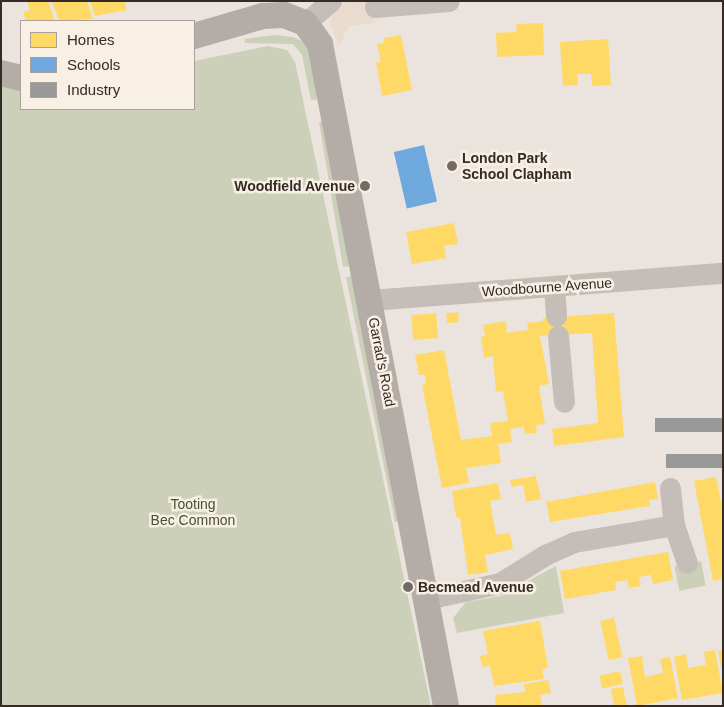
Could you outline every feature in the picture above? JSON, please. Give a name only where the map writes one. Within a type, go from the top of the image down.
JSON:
[{"type":"main road","points":[[195,36],[263,16],[290,13]]},
{"type":"main road","name":"Garrad's Road","points":[[290,13],[320,44],[428,599],[446,706]]},
{"type":"main road","points":[[1,73],[20,78]]},
{"type":"street","points":[[290,13],[331,1]]},
{"type":"street","points":[[375,7],[449,1]]},
{"type":"street","name":"Woodbourne Avenue","points":[[370,300],[723,272]]},
{"type":"street","points":[[554,286],[564,402]]},
{"type":"street","points":[[670,488],[674,525],[687,563]]},
{"type":"street","points":[[428,599],[500,583],[545,555],[574,542],[674,525]]},
{"type":"green space","points":[[274,35],[293,37],[304,42],[310,52],[322,99],[311,100],[302,55],[293,44],[245,43],[244,39]]},
{"type":"green space","name":"Tooting Bec Common","points":[[268,46],[287,50],[295,62],[431,706],[1,706],[1,65],[20,89],[20,110],[195,110],[195,61]]},
{"type":"green space","points":[[324,121],[350,266],[343,267],[319,122]]},
{"type":"green space","points":[[352,276],[399,521],[395,522],[346,277]]},
{"type":"green space","points":[[701,561],[706,586],[679,591],[674,566]]},
{"type":"green space","points":[[556,566],[564,613],[457,633],[453,618],[466,602],[500,596]]},
{"type":"shaded area","points":[[346,1],[375,1],[375,23],[349,26],[339,46],[330,24],[331,18]]},
{"type":"building: Homes","points":[[27,1],[48,1],[55,20],[26,20],[23,12],[30,10]]},
{"type":"building: Homes","points":[[52,1],[87,1],[93,19],[76,20],[59,20]]},
{"type":"building: Homes","points":[[90,1],[124,1],[127,10],[95,16]]},
{"type":"building: Homes","points":[[543,23],[544,55],[497,57],[496,33],[517,32],[516,24]]},
{"type":"building: Homes","points":[[401,35],[412,90],[382,96],[376,62],[381,62],[377,44],[384,43],[384,38]]},
{"type":"building: Homes","points":[[608,39],[611,85],[592,86],[591,74],[577,74],[578,85],[563,86],[560,42]]},
{"type":"building: Homes","points":[[454,223],[458,244],[444,246],[446,258],[412,264],[406,232]]},
{"type":"building: Homes","points":[[458,312],[459,322],[447,323],[446,313]]},
{"type":"building: Homes","points":[[436,313],[438,338],[413,340],[411,315]]},
{"type":"building: Homes","points":[[614,313],[624,437],[554,446],[552,429],[598,423],[592,333],[540,336],[549,384],[539,386],[545,424],[536,425],[537,433],[525,434],[524,427],[510,429],[512,442],[498,444],[501,463],[466,468],[469,483],[442,488],[422,385],[426,384],[425,375],[419,375],[415,355],[444,350],[461,440],[492,436],[490,423],[508,421],[503,391],[496,392],[493,356],[484,358],[481,337],[485,336],[483,325],[506,321],[507,333],[528,330],[527,323],[543,321],[543,318]]},
{"type":"building: Homes","points":[[536,476],[541,499],[526,502],[523,485],[512,487],[510,480]]},
{"type":"building: Homes","points":[[716,477],[723,512],[723,579],[713,581],[694,481]]},
{"type":"building: Homes","points":[[655,482],[658,499],[649,500],[650,506],[550,522],[546,502]]},
{"type":"building: Homes","points":[[498,483],[501,499],[490,501],[496,535],[510,533],[513,549],[485,555],[488,572],[468,575],[460,518],[456,517],[452,491]]},
{"type":"building: Homes","points":[[668,552],[673,580],[653,584],[651,575],[639,577],[641,586],[629,588],[627,580],[615,582],[616,590],[565,599],[560,571]]},
{"type":"building: Homes","points":[[614,618],[622,657],[609,660],[600,621]]},
{"type":"building: Homes","points":[[540,621],[548,668],[542,669],[544,679],[494,686],[490,666],[482,667],[480,656],[488,654],[483,631]]},
{"type":"building: Homes","points":[[715,650],[723,693],[682,700],[674,657],[686,654],[688,668],[706,665],[704,652]]},
{"type":"building: Homes","points":[[723,650],[723,670],[722,670],[718,651]]},
{"type":"building: Homes","points":[[642,656],[645,677],[663,673],[660,659],[670,657],[678,698],[637,706],[628,658]]},
{"type":"building: Homes","points":[[620,671],[623,684],[602,688],[600,676]]},
{"type":"building: Homes","points":[[548,680],[551,693],[540,695],[542,706],[496,706],[495,695],[525,692],[524,684]]},
{"type":"building: Homes","points":[[623,687],[627,706],[614,706],[611,689]]},
{"type":"building: Schools","points":[[424,145],[437,202],[407,208],[394,152]]},
{"type":"building: Industry","points":[[655,418],[723,418],[723,432],[655,432]]},
{"type":"building: Industry","points":[[666,454],[723,454],[723,468],[666,468]]},
{"type":"place","name":"London Park School Clapham","points":[[452,166]]},
{"type":"place","name":"Woodfield Avenue","points":[[365,186]]},
{"type":"place","name":"Becmead Avenue","points":[[408,587]]}]
